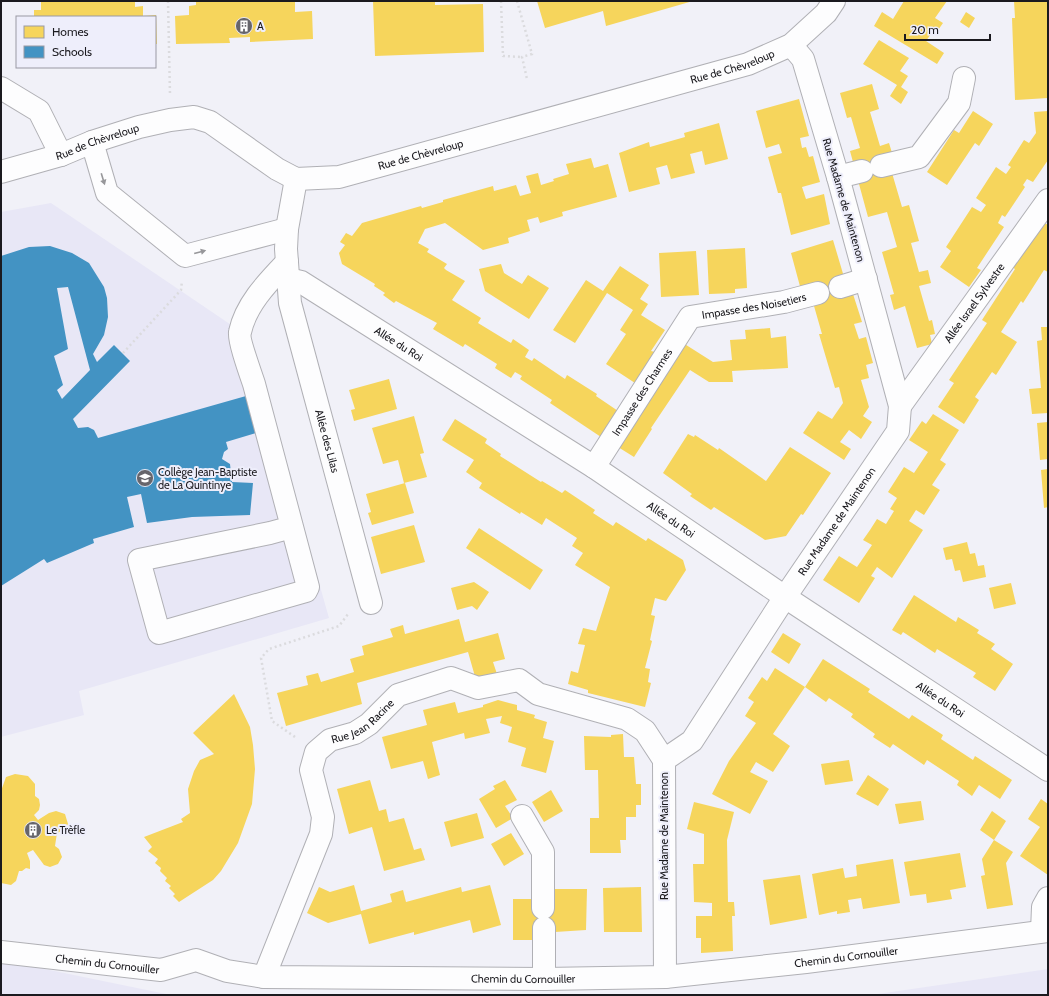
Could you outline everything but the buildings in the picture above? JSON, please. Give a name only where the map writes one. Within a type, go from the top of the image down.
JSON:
[{"type":"street","name":"Rue de Chèvreloup","points":[[1,172],[60,155],[92,142],[139,127],[170,120],[194,118],[210,122],[277,169],[296,179],[340,177],[748,64],[791,45],[826,13],[834,1]]},
{"type":"street","name":"Rue Madame de Maintenon","points":[[665,977],[664,760],[692,741],[785,597],[898,431],[900,406],[866,279],[803,59],[791,45]]},
{"type":"street","points":[[838,178],[919,157],[959,103],[964,78]]},
{"type":"street","points":[[1,88],[40,112],[60,155]]},
{"type":"street","points":[[92,142],[108,193],[185,256],[287,229]]},
{"type":"street","name":"Allée des Lilas","points":[[296,179],[287,229],[287,270],[290,304],[372,603]]},
{"type":"street","name":"Allée Israel Sylvestre","points":[[900,406],[1048,200]]},
{"type":"street","points":[[287,270],[263,289],[247,312],[239,333],[292,526],[308,587],[306,592],[160,634],[139,560],[270,533],[292,526]]},
{"type":"street","name":"Allée du Roi","points":[[287,270],[301,282],[594,467],[785,597],[1048,770]]},
{"type":"street","points":[[840,287],[866,279]]},
{"type":"street","name":"Impasse des Noisetiers","points":[[690,318],[784,302],[818,293]]},
{"type":"street","name":"Impasse des Charmes","points":[[594,467],[690,318]]},
{"type":"street","name":"Rue Jean Racine","points":[[316,752],[330,740],[355,733],[369,724],[398,695],[451,678],[478,688],[519,680],[538,694],[627,719],[645,731],[664,760]]},
{"type":"street","points":[[264,977],[321,834],[323,817],[311,770],[316,752]]},
{"type":"street","points":[[522,816],[543,852],[544,979]]},
{"type":"street","points":[[1045,931],[1043,906],[1048,898]]},
{"type":"street","name":"Chemin du Cornouiller","points":[[1,952],[162,970],[196,960],[227,971],[264,977],[544,979],[665,977],[806,962],[1045,931]]},
{"type":"path","points":[[168,1],[171,75],[170,120]]},
{"type":"path","points":[[501,1],[503,56],[522,57],[532,54],[517,1]]},
{"type":"path","points":[[522,57],[527,79]]},
{"type":"path","points":[[122,353],[181,290],[185,256]]},
{"type":"path","points":[[316,752],[272,721],[261,658],[269,649],[339,626],[348,613]]},
{"type":"shaded area","name":"Collège Jean-Baptiste de La Quintinye","points":[[51,203],[249,337],[329,618],[79,691],[84,715],[1,737],[1,212]]},
{"type":"shaded area","points":[[1,960],[171,995],[1,995]]},
{"type":"shaded area","points":[[1048,969],[1048,995],[871,995]]},
{"type":"place","name":"A","points":[[244,26]]},
{"type":"place","name":"Collège Jean-Baptiste de La Quintinye","points":[[145,478]]},
{"type":"place","name":"Le Trèfle","points":[[33,830]]}]
